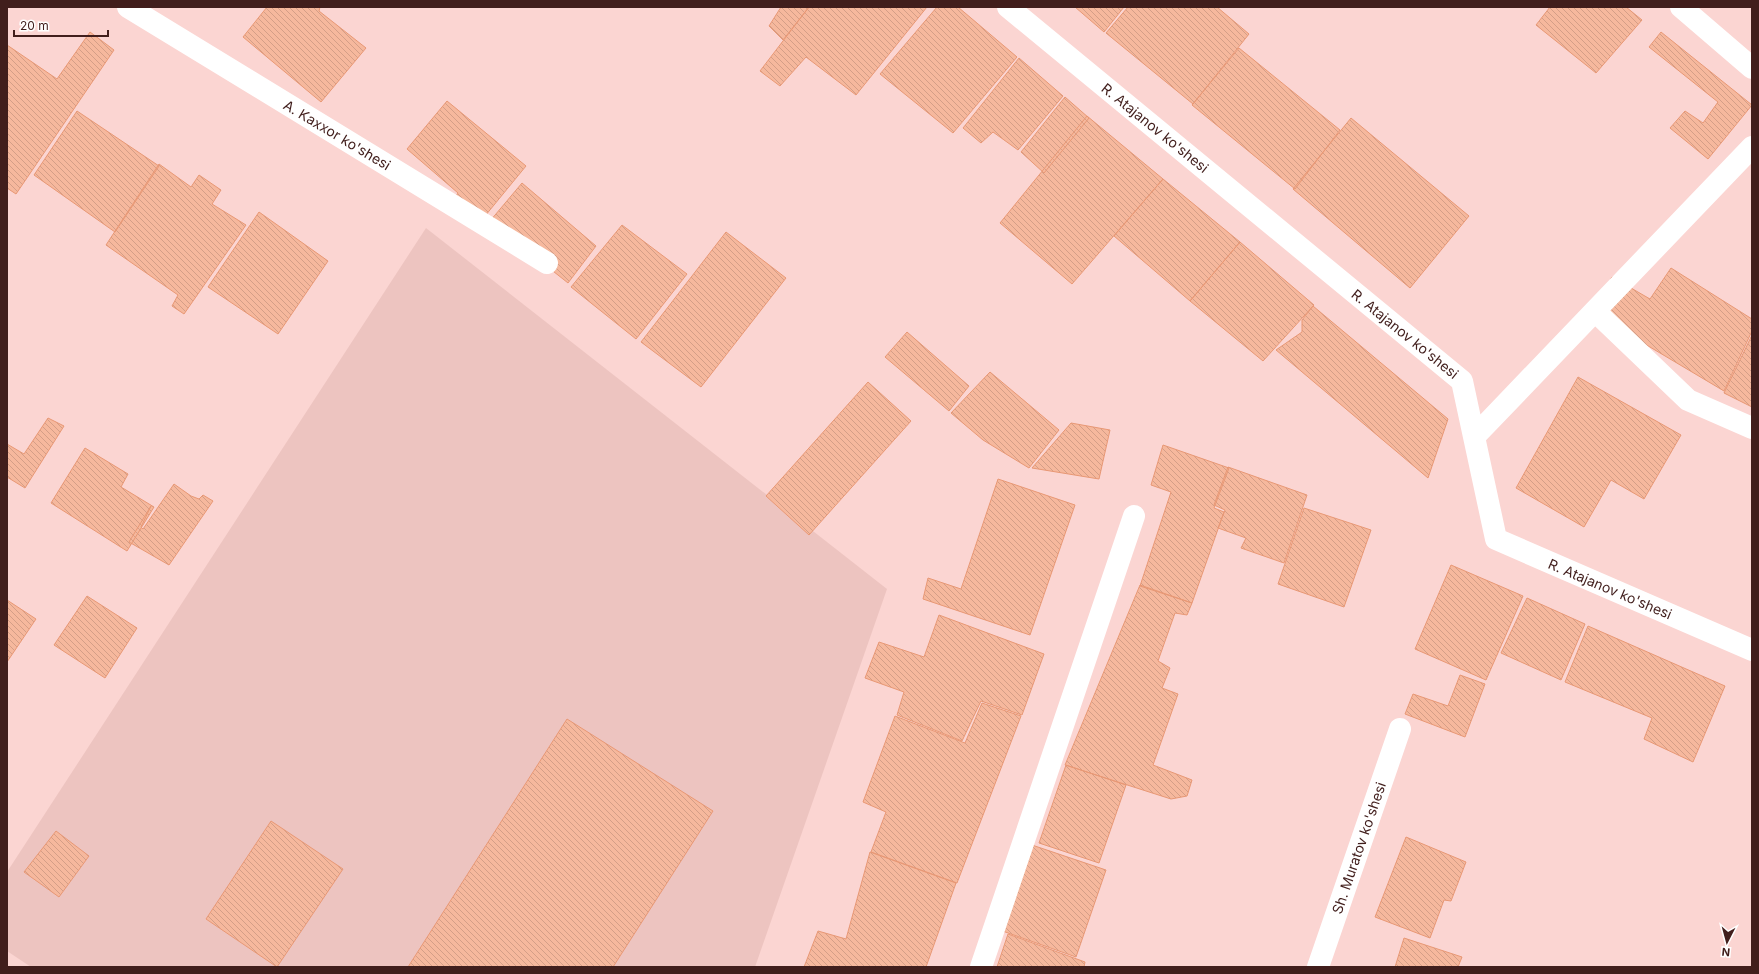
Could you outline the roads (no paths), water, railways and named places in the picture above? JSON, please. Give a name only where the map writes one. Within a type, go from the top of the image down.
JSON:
[{"type":"street","name":"A. Kaxxor ko'shesi","points":[[128,7],[547,264]]},
{"type":"street","name":"R. Atajanov ko'shesi","points":[[1008,7],[1462,381],[1496,539],[1752,650]]},
{"type":"street","points":[[1681,7],[1752,68]]},
{"type":"street","points":[[1474,437],[1752,148]]},
{"type":"street","points":[[1595,311],[1688,400],[1752,428]]},
{"type":"street","points":[[981,967],[1134,516]]},
{"type":"street","name":"Sh. Muratov ko'shesi","points":[[1318,967],[1400,729]]}]
